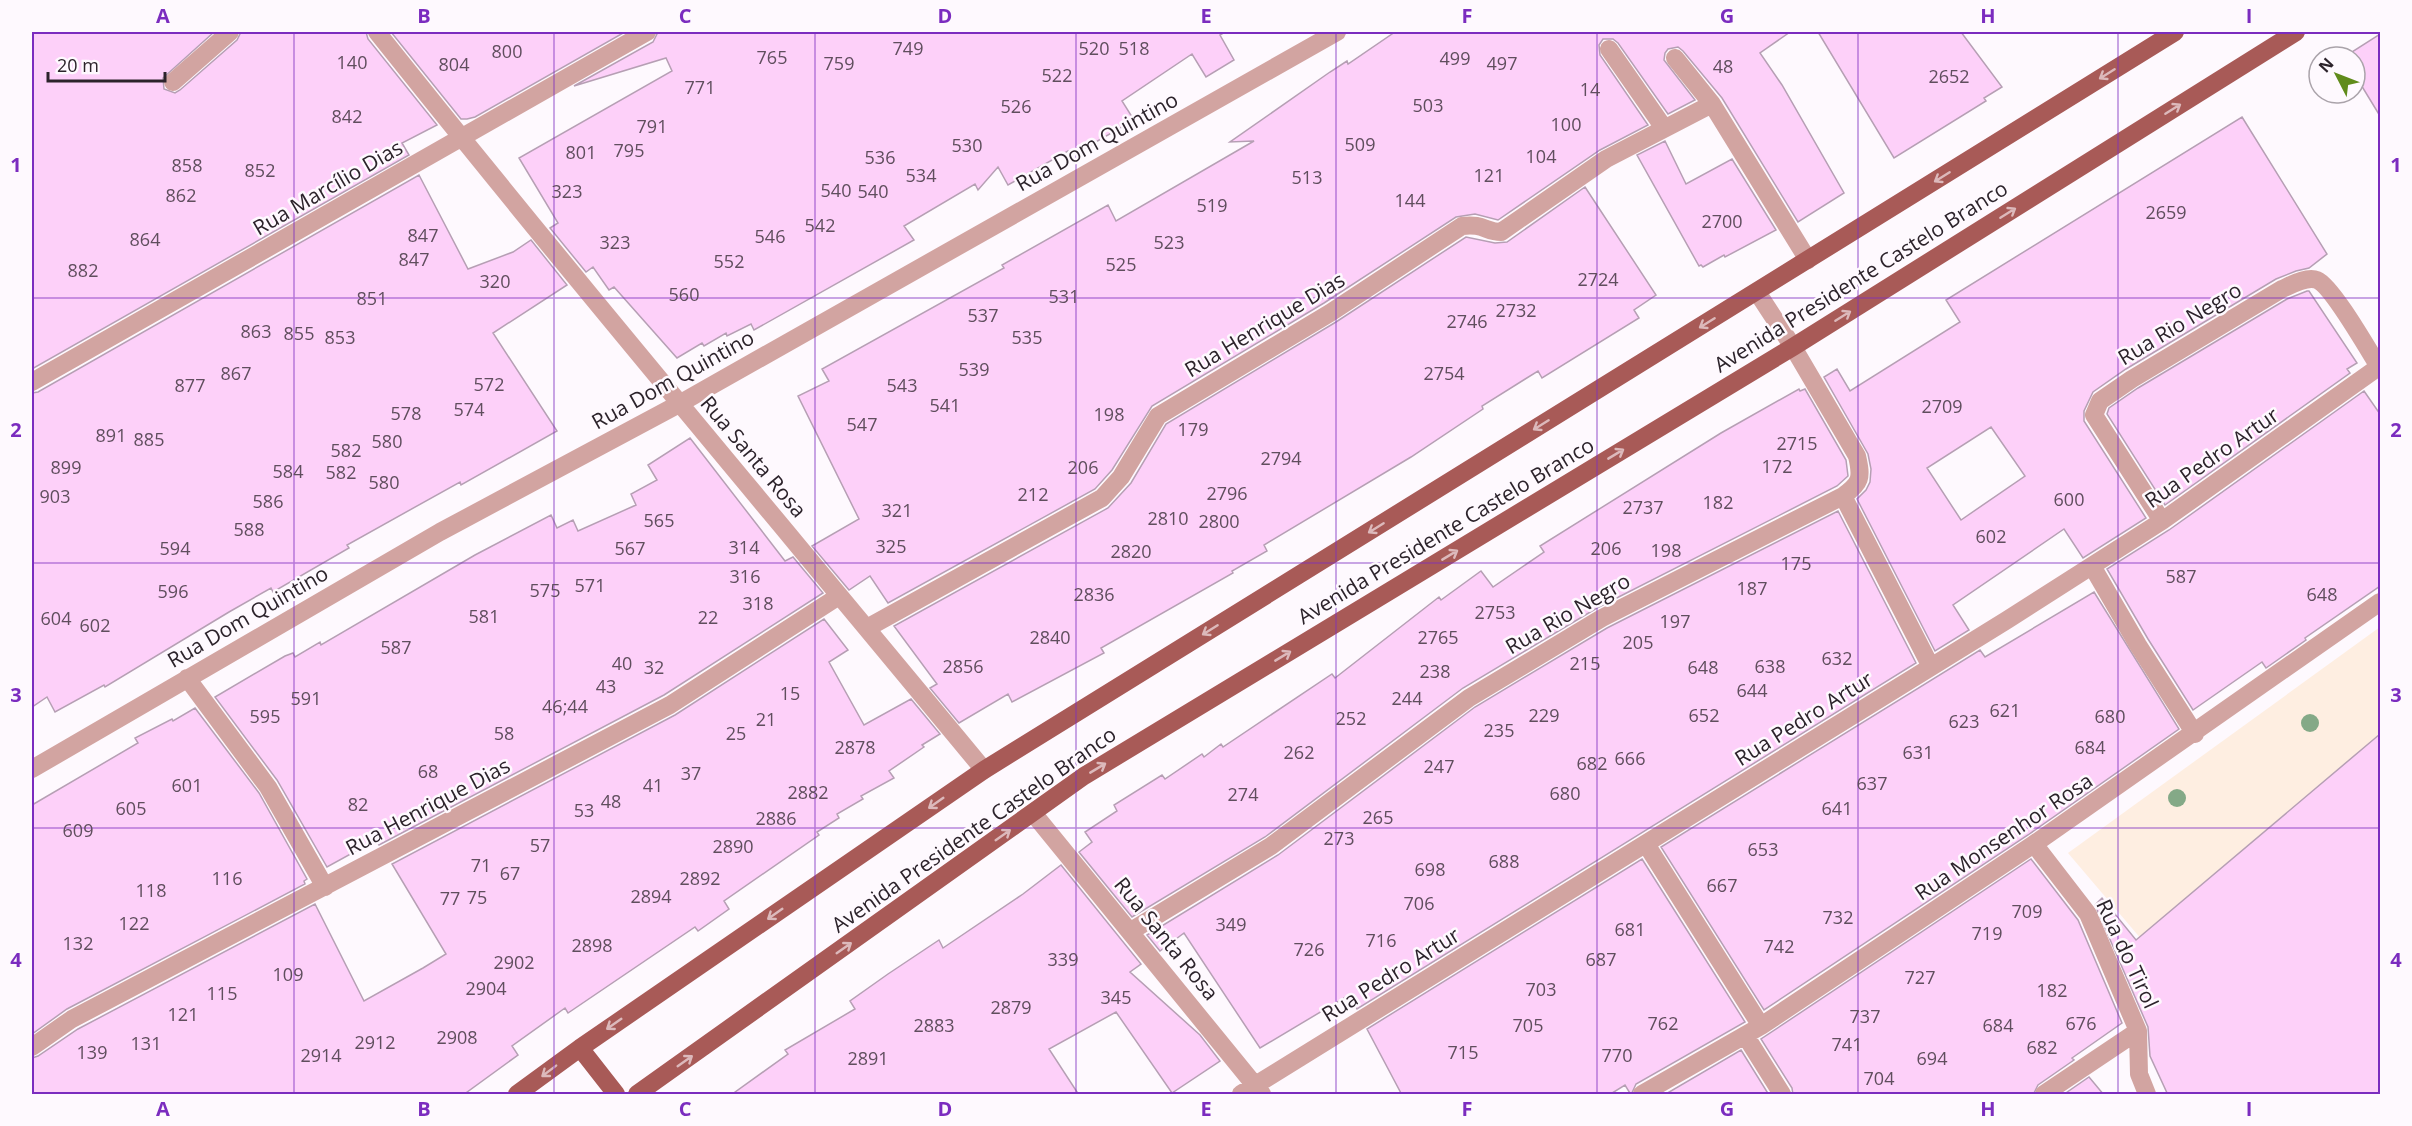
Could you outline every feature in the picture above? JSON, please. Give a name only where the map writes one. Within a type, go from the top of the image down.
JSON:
[{"type":"main road","name":"Avenida Presidente Castelo Branco","points":[[517,1095],[580,1048],[984,770],[2175,32]]},
{"type":"main road","name":"Avenida Presidente Castelo Branco","points":[[638,1095],[1084,776],[1793,347],[2296,32]]},
{"type":"main road","points":[[580,1048],[616,1095]]},
{"type":"street","points":[[173,82],[230,32]]},
{"type":"street","name":"Rua Santa Rosa","points":[[377,32],[679,404],[984,770]]},
{"type":"street","name":"Rua Marcílio Dias","points":[[32,382],[647,32]]},
{"type":"street","name":"Rua Dom Quintino","points":[[32,769],[440,532],[679,404],[1338,32]]},
{"type":"street","points":[[1609,49],[1664,128]]},
{"type":"street","points":[[1675,58],[1712,104],[1808,260]]},
{"type":"street","name":"Rua Henrique Dias","points":[[867,628],[1102,498],[1121,477],[1148,429],[1158,416],[1330,313],[1462,226],[1479,225],[1494,232],[1501,232],[1606,159],[1712,104]]},
{"type":"street","name":"Rua Rio Negro","points":[[2162,521],[2094,415],[2100,401],[2132,379],[2282,289],[2306,280],[2317,280],[2329,290],[2380,367]]},
{"type":"street","name":"Rua Rio Negro","points":[[1131,931],[1271,846],[1479,692],[1602,618],[1855,488],[1862,474],[1857,456],[1793,347],[1757,292]]},
{"type":"street","name":"Rua Pedro Artur","points":[[1253,1092],[2162,521],[2380,367]]},
{"type":"street","points":[[1843,496],[1931,667]]},
{"type":"street","points":[[2092,566],[2138,645],[2195,734]]},
{"type":"street","name":"Rua Henrique Dias","points":[[32,1047],[72,1019],[670,705],[839,596]]},
{"type":"street","name":"Rua Monsenhor Rosa","points":[[1642,1095],[1753,1030],[2034,844],[2195,734],[2380,602]]},
{"type":"street","points":[[187,678],[268,787],[325,887]]},
{"type":"street","name":"Rua Santa Rosa","points":[[1033,813],[1131,931],[1253,1092]]},
{"type":"street","points":[[1646,844],[1753,1030],[1782,1095]]},
{"type":"street","name":"Rua do Tirol","points":[[2034,844],[2088,914],[2138,1031],[2139,1074],[2147,1095]]},
{"type":"street","points":[[2044,1095],[2138,1031]]},
{"type":"shaded area","points":[[2380,627],[2380,1094],[2273,1094],[2068,853]]},
{"type":"building","points":[[32,32],[214,32],[163,78],[164,89],[175,93],[237,40],[241,32],[366,32],[368,39],[437,125],[402,143],[409,155],[32,369]]},
{"type":"building","points":[[391,32],[625,32],[475,117],[461,119]]},
{"type":"building","points":[[658,32],[1225,32],[1220,35],[1234,60],[1206,77],[1192,54],[1122,101],[1134,120],[1082,150],[1068,151],[1008,185],[998,167],[978,190],[975,184],[904,226],[914,240],[754,330],[751,324],[727,336],[726,333],[704,346],[702,343],[677,358],[614,287],[609,290],[593,267],[586,272],[550,228],[558,223],[519,158],[672,71],[666,58],[574,86],[653,42]]},
{"type":"building","points":[[1395,32],[1790,32],[1760,53],[1782,85],[1844,193],[1798,222],[1722,98],[1683,51],[1678,47],[1668,49],[1664,60],[1695,100],[1668,114],[1618,43],[1613,39],[1603,39],[1599,45],[1600,55],[1648,125],[1600,150],[1498,220],[1475,214],[1456,217],[1324,303],[1152,406],[1112,470],[1095,489],[888,603],[870,576],[849,590],[812,546],[859,519],[798,396],[829,381],[822,369],[1004,268],[1002,265],[1108,205],[1116,221],[1254,141],[1230,142],[1330,72],[1347,61],[1348,64]]},
{"type":"building","points":[[1818,32],[1961,32],[2002,87],[1984,98],[1986,101],[1894,158]]},
{"type":"building","points":[[2380,34],[2380,116],[2367,95],[2367,45],[2363,45]]},
{"type":"building","points":[[2242,117],[2327,254],[2309,268],[2276,279],[2126,369],[2093,392],[2084,411],[2084,421],[2146,518],[2083,558],[2064,529],[1953,605],[1969,630],[1935,651],[1857,499],[1870,482],[1871,469],[1868,454],[1824,377],[1837,369],[1850,391],[1960,322],[1946,300]],"holes":[[[1991,427],[2025,476],[1961,520],[1927,468]]]},
{"type":"building","points":[[1665,141],[1686,184],[1732,159],[1776,230],[1725,257],[1724,255],[1703,267],[1699,266],[1637,155]]},
{"type":"building","points":[[419,175],[468,269],[513,252],[531,240],[567,285],[493,333],[557,431],[347,545],[349,548],[273,592],[271,588],[105,687],[104,685],[55,712],[47,697],[32,707],[32,393],[38,392]]},
{"type":"building","points":[[1585,187],[1656,295],[1634,310],[1639,318],[1542,378],[1538,371],[1482,406],[1483,409],[1411,457],[1264,545],[1267,551],[1232,571],[1233,573],[1101,648],[1104,653],[1012,702],[1008,694],[959,723],[930,688],[937,684],[894,626],[1108,508],[1131,483],[1166,424],[1336,322],[1466,237],[1495,243],[1507,242]]},
{"type":"building","points":[[2307,291],[2357,363],[2347,369],[2350,373],[2165,505],[2107,414],[2109,408],[2138,388],[2287,299]]},
{"type":"building","points":[[1799,389],[1800,391],[1805,389],[1846,460],[1848,476],[1837,486],[1597,608],[1463,688],[1265,837],[1132,917],[1079,852],[1092,842],[1085,832],[1117,811],[1114,805],[1162,775],[1165,779],[1202,754],[1204,757],[1221,744],[1223,747],[1332,674],[1335,678],[1439,597],[1441,600],[1481,571],[1493,587],[1544,552],[1540,546],[1721,433]]},
{"type":"building","points":[[2364,391],[2380,414],[2380,586],[2266,668],[2262,662],[2193,710],[2107,569],[2169,530]]},
{"type":"building","points":[[690,438],[785,561],[793,557],[823,593],[664,695],[379,845],[376,840],[327,867],[277,780],[215,697],[285,656],[293,653],[295,657],[320,642],[321,645],[475,555],[551,515],[557,528],[573,520],[578,531],[636,505],[631,494],[657,480],[648,465]]},
{"type":"building","points":[[1838,511],[1916,663],[1357,1009],[1349,995],[1260,1048],[1184,933],[1160,951],[1147,935],[1278,855],[1475,707],[1607,628]]},
{"type":"building","points":[[2094,592],[2179,729],[2028,835],[1764,1010],[1661,847],[1980,650],[1985,657]]},
{"type":"building","points":[[824,619],[848,650],[829,662],[864,725],[911,699],[940,734],[889,771],[894,778],[861,796],[863,799],[837,814],[839,818],[817,832],[819,835],[724,901],[729,909],[698,931],[695,927],[568,1013],[565,1008],[512,1046],[518,1055],[463,1095],[32,1095],[32,1058],[78,1029],[315,904],[364,1001],[423,968],[446,954],[392,864],[675,715]]},
{"type":"building","points":[[195,708],[259,793],[307,879],[304,881],[305,884],[67,1009],[32,1034],[32,805],[138,743],[135,738]]},
{"type":"building","points":[[2380,734],[2380,1095],[2168,1095],[2150,1056],[2148,1027],[2095,905],[2102,898],[2136,940]]},
{"type":"building","points":[[1642,859],[1745,1022],[1636,1084],[1631,1095],[1625,1085],[1609,1095],[1402,1095],[1367,1029]]},
{"type":"building","points":[[2031,859],[2078,920],[2122,1023],[2038,1085],[2033,1095],[1793,1095],[1792,1088],[1761,1039]]},
{"type":"building","points":[[1061,865],[1141,964],[1130,972],[1200,1035],[1220,1061],[1172,1093],[1116,1012],[1049,1049],[1079,1095],[731,1095],[788,1054],[785,1050],[855,1009],[850,1001],[888,974],[939,940],[943,948],[1023,894]]},
{"type":"building","points":[[1741,1050],[1769,1095],[1664,1095]]},
{"type":"building","points":[[2089,1077],[2104,1095],[2063,1095]]}]
